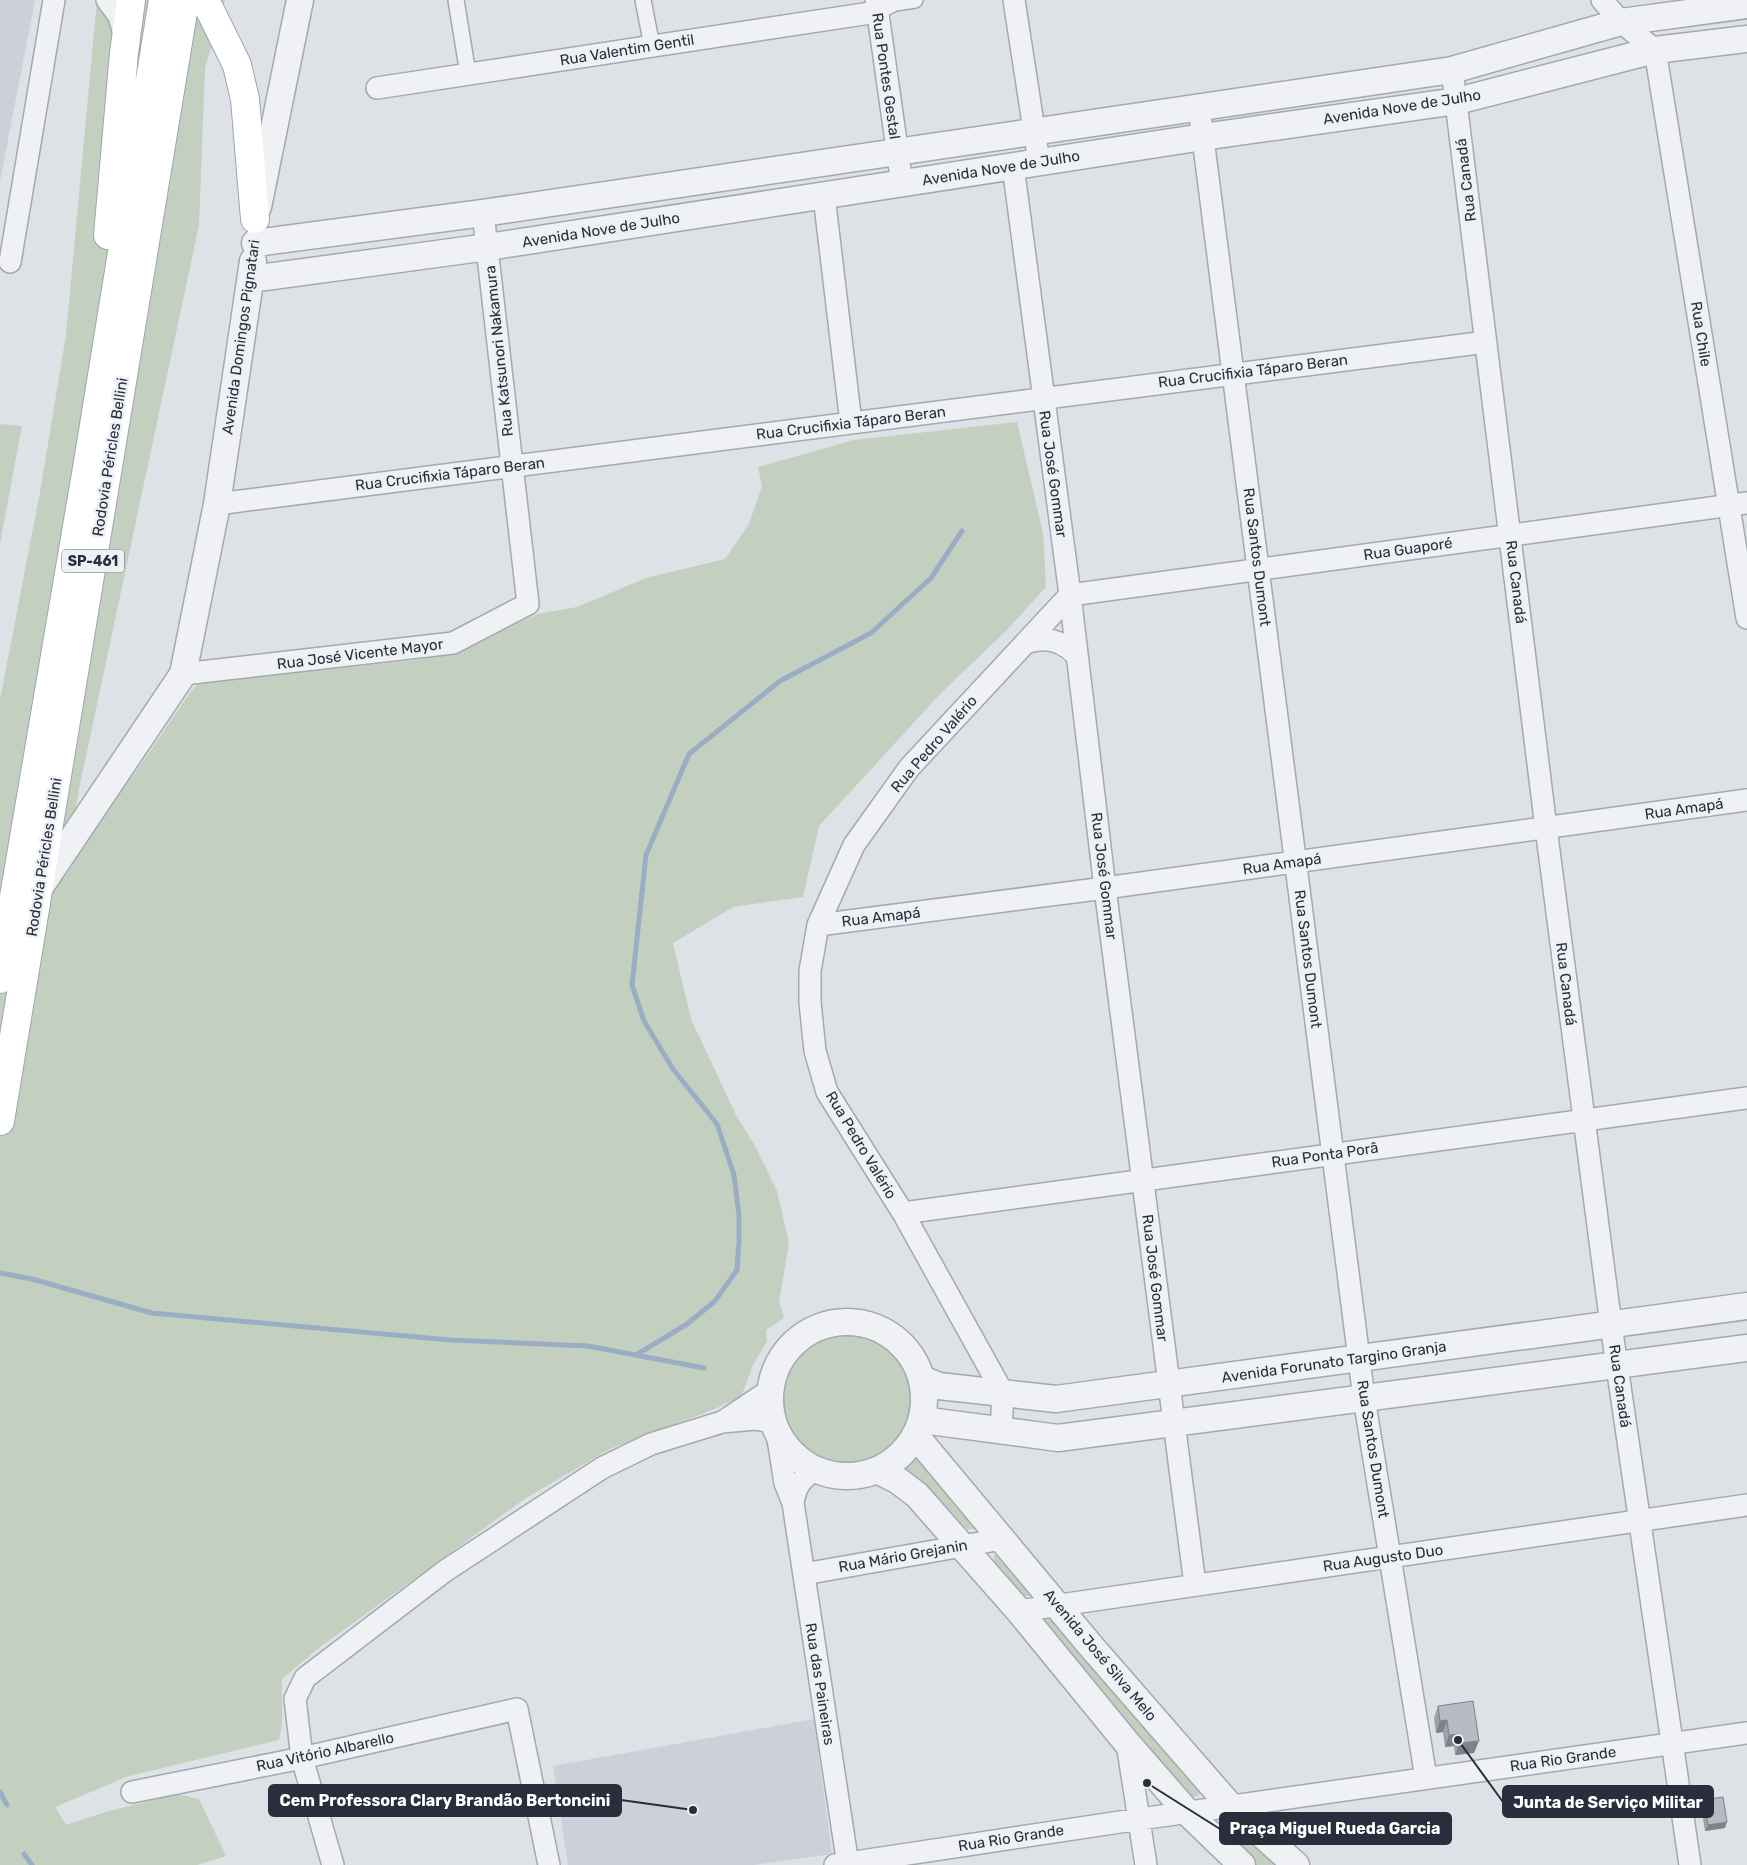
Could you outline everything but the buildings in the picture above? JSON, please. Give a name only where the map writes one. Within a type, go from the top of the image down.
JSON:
[{"type":"main road","points":[[88,462],[124,53],[131,0]]},
{"type":"main road","name":"Rodovia Péricles Bellini","points":[[0,978],[88,462],[163,0]]},
{"type":"main road","name":"Rodovia Péricles Bellini","points":[[0,1121],[185,0]]},
{"type":"main road","points":[[205,0],[237,65],[245,99],[255,231]]},
{"type":"street","points":[[10,262],[54,0]]},
{"type":"street","points":[[107,0],[114,8],[122,25],[124,53]]},
{"type":"street","name":"Avenida Domingos Pignatari","points":[[183,674],[217,504],[252,279],[255,231],[300,0]]},
{"type":"street","points":[[456,0],[468,74]]},
{"type":"street","points":[[643,0],[652,46]]},
{"type":"street","points":[[876,6],[915,0]]},
{"type":"street","points":[[1014,0],[1039,162]]},
{"type":"street","points":[[1602,0],[1621,22],[1655,50]]},
{"type":"street","name":"Avenida Nove de Julho","points":[[255,231],[484,213],[1452,70],[1621,22],[1695,6],[1747,4]]},
{"type":"street","name":"Rua Valentim Gentil","points":[[377,88],[652,46],[876,6]]},
{"type":"street","name":"Rua Pontes Gestal","points":[[876,6],[902,184]]},
{"type":"street","points":[[1695,6],[1699,46]]},
{"type":"street","name":"Avenida Nove de Julho","points":[[252,279],[488,247],[1203,137],[1456,101],[1655,50],[1747,39]]},
{"type":"street","name":"Rua Chile","points":[[1655,50],[1738,504],[1747,618]]},
{"type":"street","name":"Rua Canadá","points":[[1452,70],[1546,828],[1611,1325],[1690,1865]]},
{"type":"street","name":"Rua Santos Dumont","points":[[1199,107],[1364,1398],[1426,1778]]},
{"type":"street","name":"Rua José Gommar","points":[[1013,166],[1070,595],[1195,1586]]},
{"type":"street","points":[[824,196],[851,423]]},
{"type":"street","name":"Rua Katsunori Nakamura","points":[[484,213],[528,604]]},
{"type":"street","name":"Rua Crucifixia Táparo Beran","points":[[217,504],[1486,342]]},
{"type":"street","name":"Rua Guaporé","points":[[1070,595],[1738,504]]},
{"type":"street","name":"Rua Pedro Valério","points":[[1003,1393],[903,1213],[827,1092],[815,1051],[810,1002],[810,971],[818,925],[854,845],[909,768],[1070,595]]},
{"type":"street","name":"Rua José Vicente Mayor","points":[[183,674],[453,644],[528,604]]},
{"type":"street","points":[[1026,643],[1044,639],[1053,640],[1066,646],[1077,656]]},
{"type":"street","points":[[38,890],[183,674]]},
{"type":"street","name":"Rua Amapá","points":[[818,925],[1106,888],[1747,800]]},
{"type":"street","name":"Rua Ponta Porâ","points":[[903,1213],[1747,1098]]},
{"type":"street","name":"Avenida Forunato Targino Granja","points":[[922,1379],[939,1386],[1056,1400],[1747,1306]]},
{"type":"street","points":[[853,1322],[876,1327],[897,1339],[912,1357],[922,1379],[925,1399],[918,1428],[899,1456],[877,1470],[856,1475],[835,1475],[815,1469],[787,1448],[775,1427],[770,1406],[770,1390],[776,1367],[789,1347],[808,1332],[829,1323],[853,1322]]},
{"type":"street","points":[[918,1428],[1001,1430],[1058,1438],[1747,1348]]},
{"type":"street","points":[[722,1422],[770,1390]]},
{"type":"street","points":[[1001,1430],[1003,1393]]},
{"type":"street","points":[[333,1865],[302,1758],[295,1699],[305,1678],[445,1571],[602,1468],[651,1444],[722,1422],[755,1420],[775,1427]]},
{"type":"street","name":"Rua das Paineiras","points":[[775,1427],[785,1483],[793,1503],[843,1864]]},
{"type":"street","name":"Avenida José Silva Melo","points":[[918,1428],[1002,1539],[1231,1807],[1296,1865]]},
{"type":"street","points":[[793,1503],[795,1489],[815,1469]]},
{"type":"street","points":[[877,1470],[896,1480],[917,1495],[1019,1611],[1126,1743],[1188,1813],[1242,1865]]},
{"type":"street","name":"Rua Augusto Duo","points":[[1019,1611],[1747,1505]]},
{"type":"street","name":"Rua Mário Grejanin","points":[[804,1574],[1002,1539]]},
{"type":"street","name":"Rua Vitório Albarello","points":[[132,1792],[302,1758],[517,1709],[549,1865]]},
{"type":"street","name":"Rua Rio Grande","points":[[843,1864],[1140,1819],[1747,1733]]},
{"type":"street","points":[[1126,1743],[1140,1819],[1146,1865]]},
{"type":"shaded area","points":[[0,0],[35,0],[0,181]]},
{"type":"shaded area","points":[[814,1719],[832,1854],[754,1865],[568,1865],[553,1766]]},
{"type":"green space","points":[[97,0],[225,0],[205,68],[199,225],[79,789],[66,875],[91,833],[199,682],[418,660],[465,649],[537,614],[577,607],[646,578],[725,559],[749,524],[762,486],[758,467],[854,440],[1017,422],[1043,533],[1046,587],[1007,630],[941,693],[819,826],[803,897],[733,907],[673,943],[691,1019],[736,1115],[755,1146],[777,1191],[789,1243],[779,1302],[784,1318],[766,1330],[767,1341],[753,1365],[741,1397],[710,1411],[610,1449],[526,1498],[320,1647],[282,1679],[282,1723],[279,1740],[129,1776],[55,1807],[66,1825],[109,1811],[177,1794],[199,1799],[226,1856],[197,1865],[0,1865],[0,700],[40,492],[66,335]]},
{"type":"green space","points":[[0,424],[22,426],[0,544]]},
{"type":"green space","points":[[847,1330],[873,1335],[895,1349],[909,1371],[914,1397],[909,1423],[895,1445],[873,1459],[847,1464],[821,1459],[799,1445],[785,1423],[780,1397],[785,1371],[799,1349],[821,1335]]},
{"type":"green space","points":[[918,1452],[976,1522],[974,1529],[967,1529],[921,1480],[904,1473],[901,1468]]},
{"type":"green space","points":[[1003,1552],[1033,1590],[1031,1596],[1021,1596],[993,1562],[995,1554]]},
{"type":"green space","points":[[1055,1617],[1203,1791],[1195,1797],[1187,1794],[1044,1627],[1045,1619]]},
{"type":"green space","points":[[1229,1818],[1284,1865],[1253,1865],[1219,1828],[1221,1820]]},
{"type":"waterway","points":[[636,1355],[687,1324],[715,1301],[737,1270],[739,1241],[739,1215],[734,1175],[717,1124],[673,1069],[644,1021],[632,985],[646,855],[689,754],[780,681],[871,633],[931,578],[962,531]]},
{"type":"waterway","points":[[0,1273],[32,1279],[152,1313],[450,1340],[588,1346],[704,1368]]},
{"type":"waterway","points":[[0,1792],[7,1805]]},
{"type":"waterway","points":[[24,1854],[32,1865]]},
{"type":"place","name":"Junta de Serviço Militar","points":[[1458,1740]]},
{"type":"place","name":"Praça Miguel Rueda Garcia","points":[[1147,1783]]},
{"type":"place","name":"Cem Professora Clary Brandão Bertoncini","points":[[693,1810]]}]
